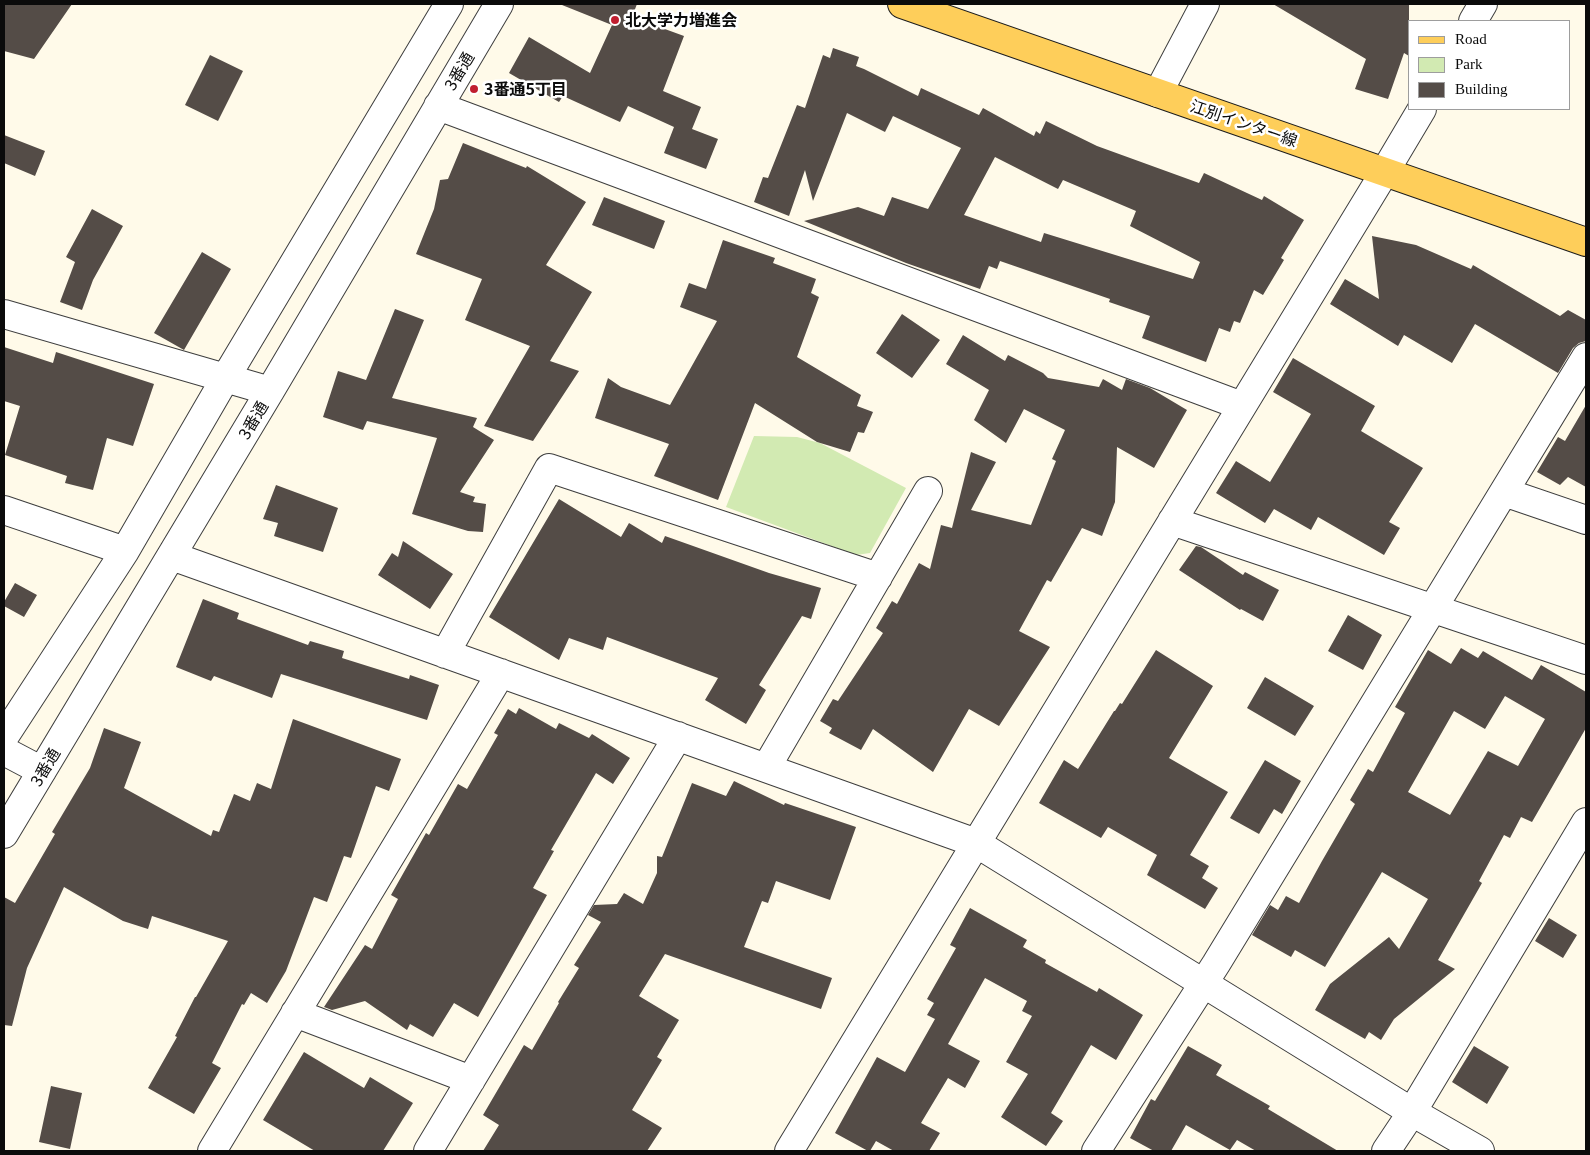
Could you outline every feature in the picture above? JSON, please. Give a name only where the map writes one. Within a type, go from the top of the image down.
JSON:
[{"type":"main road","name":"江別インター線","points":[[902,4],[1586,242]]},
{"type":"street","points":[[4,737],[126,551],[226,377],[449,4]]},
{"type":"street","name":"3番通","points":[[4,834],[172,556],[498,4]]},
{"type":"street","points":[[1158,93],[1205,4]]},
{"type":"street","points":[[1474,20],[1483,4]]},
{"type":"street","points":[[438,106],[1242,406]]},
{"type":"street","points":[[789,1151],[1421,110]]},
{"type":"street","points":[[4,314],[270,391]]},
{"type":"street","points":[[1096,1151],[1204,984],[1586,357]]},
{"type":"street","points":[[445,654],[549,468],[878,576]]},
{"type":"street","points":[[766,768],[928,491]]},
{"type":"street","points":[[1504,492],[1586,520]]},
{"type":"street","points":[[4,510],[126,551]]},
{"type":"street","points":[[1172,521],[1586,660]]},
{"type":"street","points":[[172,556],[976,843],[1412,1112],[1480,1151]]},
{"type":"street","points":[[212,1151],[501,673]]},
{"type":"street","points":[[428,1151],[678,736]]},
{"type":"street","points":[[4,751],[42,771]]},
{"type":"street","points":[[1386,1151],[1412,1112],[1586,822]]},
{"type":"street","points":[[296,1014],[471,1080]]},
{"type":"green space","points":[[754,436],[797,437],[820,443],[906,488],[870,553],[856,555],[726,507]]},
{"type":"building","points":[[4,4],[72,4],[34,59],[4,51]]},
{"type":"building","points":[[562,4],[637,4],[632,17],[684,36],[663,91],[701,107],[692,129],[718,139],[706,169],[664,153],[674,127],[628,106],[620,122],[563,96],[559,102],[509,73],[529,37],[590,73],[612,25]]},
{"type":"building","points":[[1273,4],[1409,4],[1408,55],[1404,53],[1388,99],[1355,89],[1366,59]]},
{"type":"building","points":[[833,48],[859,57],[856,66],[918,96],[921,88],[979,115],[983,108],[1034,136],[1036,131],[1040,134],[1046,121],[1097,146],[1199,183],[1204,173],[1262,200],[1264,196],[1304,220],[1281,258],[1284,260],[1263,295],[1254,290],[1240,323],[1234,321],[1230,332],[1219,328],[1206,362],[1142,338],[1150,316],[1109,302],[1110,299],[1000,261],[997,269],[989,266],[980,289],[906,263],[804,221],[858,207],[884,216],[892,197],[928,209],[961,148],[893,116],[885,132],[847,113],[813,201],[805,170],[789,216],[754,202],[763,177],[768,178],[797,105],[805,108],[823,55],[830,58]],"holes":[[[995,157],[1058,189],[1063,180],[1136,211],[1130,226],[1200,262],[1193,279],[1044,233],[1041,242],[964,215]]]},
{"type":"building","points":[[210,55],[243,71],[218,121],[185,105]]},
{"type":"building","points":[[4,135],[45,151],[35,176],[4,163]]},
{"type":"building","points":[[463,143],[526,168],[527,166],[586,202],[546,265],[592,292],[550,361],[579,371],[533,441],[484,426],[530,346],[465,320],[482,279],[416,254],[434,209],[440,180],[448,179]]},
{"type":"building","points":[[604,197],[665,221],[654,249],[592,225]]},
{"type":"building","points":[[92,209],[123,226],[93,280],[82,310],[60,302],[75,262],[66,257]]},
{"type":"building","points":[[1372,236],[1416,245],[1471,269],[1473,265],[1560,316],[1568,310],[1586,320],[1586,341],[1579,343],[1573,348],[1558,373],[1475,324],[1452,363],[1404,335],[1398,346],[1330,304],[1345,279],[1379,299]]},
{"type":"building","points":[[723,240],[775,258],[773,263],[816,279],[811,293],[819,297],[797,357],[861,395],[857,406],[873,412],[864,433],[858,432],[850,452],[817,442],[755,403],[718,500],[654,476],[669,444],[595,418],[608,378],[621,387],[670,405],[717,321],[680,307],[689,283],[706,289]]},
{"type":"building","points":[[202,252],[231,269],[184,350],[154,333]]},
{"type":"building","points":[[395,309],[424,320],[392,398],[477,418],[473,427],[494,440],[460,492],[475,497],[473,502],[486,504],[483,532],[468,531],[412,514],[437,438],[367,421],[363,430],[323,417],[338,371],[366,380]]},
{"type":"building","points":[[902,314],[940,340],[912,378],[876,353]]},
{"type":"building","points":[[963,335],[1005,361],[1008,355],[1043,373],[1048,378],[1099,387],[1103,379],[1122,390],[1126,379],[1150,388],[1187,410],[1154,468],[1117,447],[1115,502],[1102,536],[1082,528],[1051,582],[1047,580],[1019,631],[1050,647],[999,726],[969,709],[933,772],[873,729],[861,750],[829,733],[832,728],[820,721],[833,699],[838,701],[883,633],[876,628],[892,601],[897,604],[919,563],[930,569],[941,525],[952,528],[971,452],[996,462],[971,510],[1031,525],[1056,461],[1052,459],[1065,430],[1024,409],[1006,443],[974,420],[989,390],[946,364]]},
{"type":"building","points":[[4,347],[53,363],[56,352],[154,384],[133,446],[107,438],[93,490],[65,483],[67,476],[5,455],[20,406],[4,401]]},
{"type":"building","points":[[1293,358],[1375,406],[1361,431],[1423,468],[1389,522],[1400,528],[1384,555],[1318,517],[1311,530],[1274,509],[1265,523],[1216,493],[1236,461],[1270,482],[1311,414],[1273,392]]},
{"type":"building","points":[[1586,405],[1586,487],[1568,477],[1560,485],[1537,472],[1558,437],[1565,441]]},
{"type":"building","points":[[276,485],[338,508],[323,552],[274,536],[278,523],[263,519]]},
{"type":"building","points":[[559,499],[621,537],[629,523],[662,543],[665,536],[769,573],[821,588],[811,619],[802,616],[759,685],[766,690],[746,724],[705,700],[718,678],[607,637],[603,650],[569,638],[559,660],[489,617]]},
{"type":"building","points":[[403,541],[453,574],[430,609],[378,575],[392,553],[398,557]]},
{"type":"building","points":[[1196,546],[1201,547],[1243,575],[1245,572],[1279,590],[1263,621],[1240,610],[1179,570]]},
{"type":"building","points":[[15,583],[37,595],[24,617],[4,606],[4,602]]},
{"type":"building","points":[[203,599],[239,613],[237,619],[308,645],[310,641],[344,651],[342,658],[409,679],[410,675],[439,685],[427,720],[281,674],[272,698],[214,676],[211,681],[176,667]]},
{"type":"building","points":[[1348,615],[1382,635],[1363,670],[1328,651]]},
{"type":"building","points":[[1461,648],[1478,658],[1483,651],[1532,680],[1541,665],[1586,692],[1586,728],[1532,822],[1521,817],[1510,838],[1504,835],[1479,881],[1482,883],[1438,960],[1455,969],[1394,1019],[1381,1040],[1369,1032],[1365,1039],[1315,1010],[1330,984],[1389,937],[1399,949],[1428,899],[1382,872],[1325,967],[1295,950],[1291,957],[1252,935],[1270,905],[1278,910],[1286,896],[1299,903],[1355,804],[1350,800],[1368,769],[1373,772],[1405,713],[1395,707],[1428,650],[1451,664]],"holes":[[[1505,696],[1545,719],[1518,766],[1488,751],[1450,815],[1408,792],[1454,711],[1485,729]]]},
{"type":"building","points":[[1156,650],[1213,686],[1169,758],[1228,792],[1190,855],[1209,866],[1202,878],[1218,888],[1205,909],[1147,875],[1157,855],[1108,827],[1101,838],[1039,803],[1064,760],[1078,769],[1114,711],[1120,703],[1122,704]]},
{"type":"building","points":[[1265,677],[1314,706],[1295,736],[1247,708]]},
{"type":"building","points":[[519,708],[556,729],[559,723],[589,738],[592,734],[630,758],[613,784],[596,773],[551,850],[554,851],[533,888],[547,895],[478,1017],[454,1003],[433,1037],[410,1024],[407,1030],[365,1001],[332,1010],[324,1007],[365,945],[372,949],[398,899],[391,895],[426,833],[429,835],[458,784],[467,789],[498,735],[494,733],[508,709],[516,714]]},
{"type":"building","points":[[293,719],[401,759],[389,791],[376,786],[351,858],[344,856],[327,902],[314,897],[286,971],[267,1003],[251,993],[244,1005],[242,1004],[212,1063],[221,1068],[194,1114],[148,1088],[177,1037],[175,1036],[195,997],[228,941],[152,916],[148,929],[123,921],[64,887],[27,968],[12,1026],[4,1025],[4,897],[15,903],[55,834],[52,832],[90,768],[104,728],[141,742],[124,788],[211,836],[213,830],[219,832],[234,794],[250,801],[257,783],[271,789]]},
{"type":"building","points":[[1265,760],[1301,781],[1282,814],[1274,809],[1259,834],[1230,818]]},
{"type":"building","points":[[734,781],[784,805],[785,803],[856,827],[830,900],[776,881],[768,903],[762,901],[744,947],[832,978],[821,1009],[665,954],[639,996],[679,1020],[657,1057],[662,1060],[632,1110],[662,1128],[647,1151],[483,1151],[499,1125],[483,1115],[524,1045],[532,1050],[579,968],[574,965],[601,922],[588,915],[594,905],[617,904],[624,893],[643,904],[657,873],[657,856],[662,857],[692,783],[726,796]]},
{"type":"building","points":[[970,908],[1027,940],[1023,947],[1046,960],[1045,963],[1097,992],[1099,988],[1143,1015],[1116,1060],[1091,1045],[1051,1113],[1063,1121],[1046,1146],[1001,1117],[1028,1074],[1006,1062],[1032,1016],[1022,1011],[1027,1001],[985,978],[948,1044],[980,1061],[965,1088],[948,1078],[921,1123],[940,1133],[929,1151],[894,1151],[876,1141],[870,1151],[868,1151],[835,1133],[877,1057],[905,1072],[935,1019],[927,1015],[934,1003],[927,999],[956,948],[950,945]]},
{"type":"building","points":[[1549,918],[1577,935],[1563,958],[1535,941]]},
{"type":"building","points":[[1188,1046],[1222,1065],[1216,1075],[1270,1106],[1268,1109],[1338,1151],[1256,1151],[1237,1140],[1230,1150],[1186,1125],[1171,1151],[1154,1151],[1130,1138],[1151,1099],[1155,1101]]},
{"type":"building","points":[[1474,1046],[1509,1067],[1487,1104],[1452,1082]]},
{"type":"building","points":[[304,1052],[364,1088],[370,1077],[413,1103],[383,1151],[315,1151],[263,1120]]},
{"type":"building","points":[[51,1086],[82,1093],[70,1149],[39,1142]]},
{"type":"place","name":"北大学力増進会","points":[[615,20]]},
{"type":"place","name":"3番通5丁目","points":[[474,89]]}]
